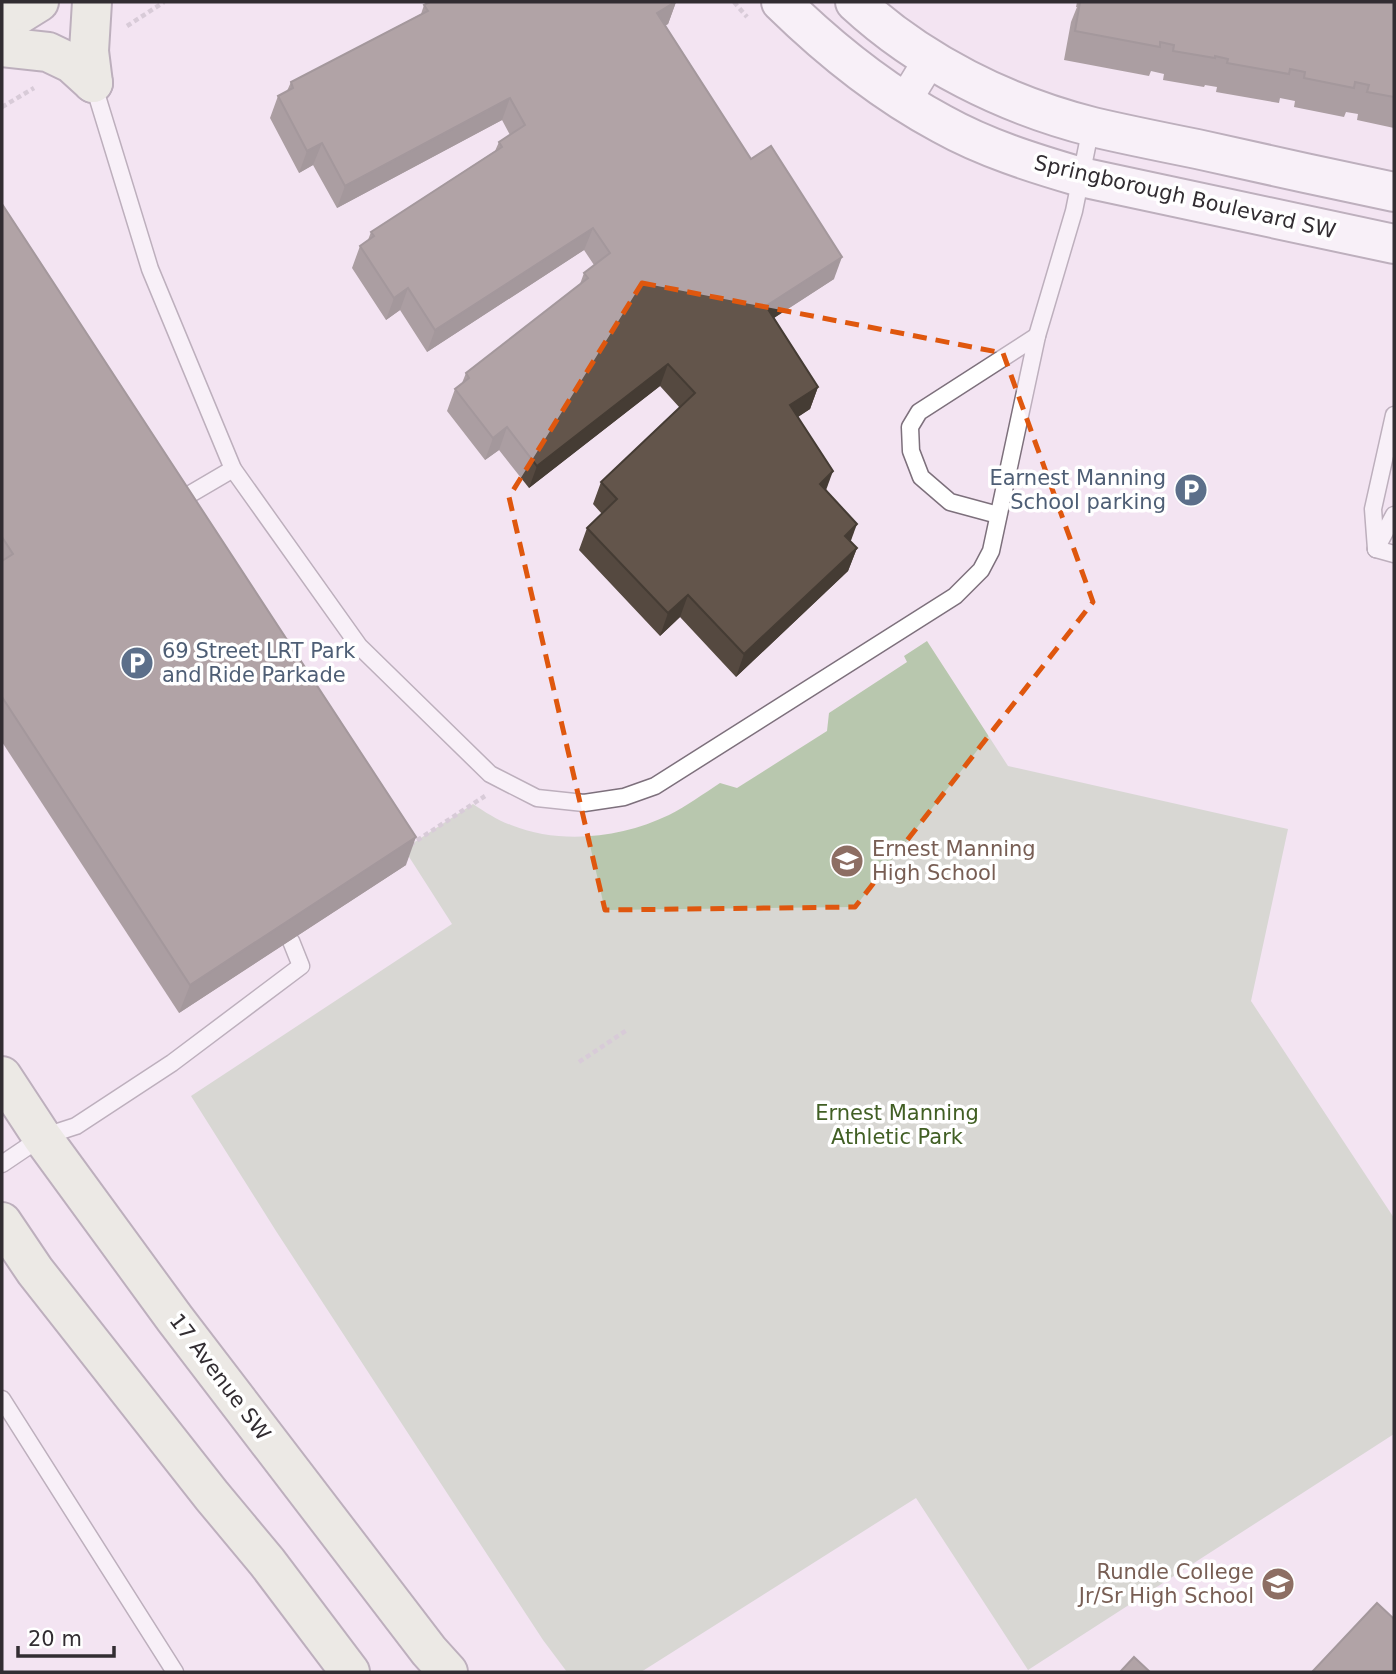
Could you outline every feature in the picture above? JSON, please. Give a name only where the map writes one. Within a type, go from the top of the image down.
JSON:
[{"type":"main road","points":[[2,25],[39,2]]},
{"type":"main road","points":[[92,2],[89,51],[93,83]]},
{"type":"main road","points":[[2,47],[48,52],[71,62],[93,83]]},
{"type":"main road","name":"17 Avenue SW","points":[[2,1076],[42,1137],[175,1319],[429,1651],[448,1672]]},
{"type":"main road","points":[[2,1124],[42,1137]]},
{"type":"main road","points":[[2,1222],[51,1292],[267,1562],[350,1672]]},
{"type":"main road","points":[[267,1562],[379,1672]]},
{"type":"street","name":"Springborough Boulevard SW","points":[[781,2],[847,61],[904,102],[943,125],[1030,162],[1081,177],[1394,244]]},
{"type":"street","points":[[855,2],[870,16],[958,75],[1038,110],[1091,127],[1394,192]]},
{"type":"street","points":[[904,102],[931,58]]},
{"type":"lane","points":[[93,83],[150,269],[233,469],[359,646],[491,774],[537,798],[584,803],[624,797],[655,786],[955,596],[981,570],[991,551],[1037,336],[1074,211],[1091,127]]},
{"type":"lane","points":[[998,515],[950,502],[921,477],[911,451],[910,427],[919,412],[1037,336]]},
{"type":"lane","points":[[1376,549],[1373,509],[1394,415]]},
{"type":"lane","points":[[170,506],[233,469]]},
{"type":"lane","points":[[1376,549],[1394,515]]},
{"type":"lane","points":[[1376,549],[1394,554]]},
{"type":"lane","points":[[2,1164],[42,1137],[76,1126],[172,1062],[301,966],[291,940]]},
{"type":"lane","points":[[2,1399],[175,1672]]},
{"type":"path","points":[[122,30],[164,2]]},
{"type":"path","points":[[2,107],[35,87]]},
{"type":"path","points":[[404,849],[473,804]]},
{"type":"path","points":[[579,1062],[627,1030]]},
{"type":"highlighted area","points":[[642,283],[1003,353],[1093,602],[855,907],[605,910],[509,497]]},
{"type":"green space","name":"Ernest Manning Athletic Park","points":[[927,641],[1008,766],[1288,829],[1251,1001],[1394,1218],[1394,1434],[1028,1670],[916,1498],[641,1672],[567,1672],[543,1640],[276,1231],[191,1096],[452,924],[404,849],[473,804],[506,823],[550,835],[570,837],[611,834],[650,823],[676,811],[720,783],[737,788],[827,731],[829,713],[907,662],[904,656]]},
{"type":"building","points":[[430,2],[675,2],[657,13],[751,159],[771,146],[842,257],[766,306],[818,387],[790,405],[833,471],[820,484],[857,524],[845,536],[857,548],[744,654],[688,595],[668,613],[587,528],[617,499],[601,482],[695,393],[668,364],[537,466],[507,427],[493,438],[455,389],[469,378],[466,373],[588,278],[584,273],[610,253],[593,228],[435,330],[408,288],[394,298],[360,246],[374,236],[371,232],[502,147],[499,142],[525,125],[510,98],[345,186],[322,143],[307,151],[278,96],[293,88],[291,82],[428,11],[424,5]]},
{"type":"building","points":[[1080,2],[1394,2],[1394,97],[1367,92],[1369,85],[1355,82],[1354,88],[1304,78],[1305,72],[1290,69],[1289,74],[1227,63],[1228,59],[1215,56],[1173,51],[1174,45],[1160,42],[1160,47],[1075,31]]},
{"type":"building","name":"69 Street LRT Park and Ride Parkade","points":[[2,204],[416,837],[190,985],[2,697],[2,561],[13,554],[2,537]]},
{"type":"building","points":[[1377,1603],[1394,1619],[1394,1672],[1312,1672]]},
{"type":"building","points":[[1134,1657],[1150,1672],[1120,1672]]},
{"type":"place","name":"Earnest Manning School parking","points":[[1191,490]]},
{"type":"place","name":"69 Street LRT Park and Ride Parkade","points":[[137,663]]},
{"type":"place","name":"Ernest Manning High School","points":[[847,861]]},
{"type":"place","name":"Rundle College Jr/Sr High School","points":[[1278,1584]]}]
